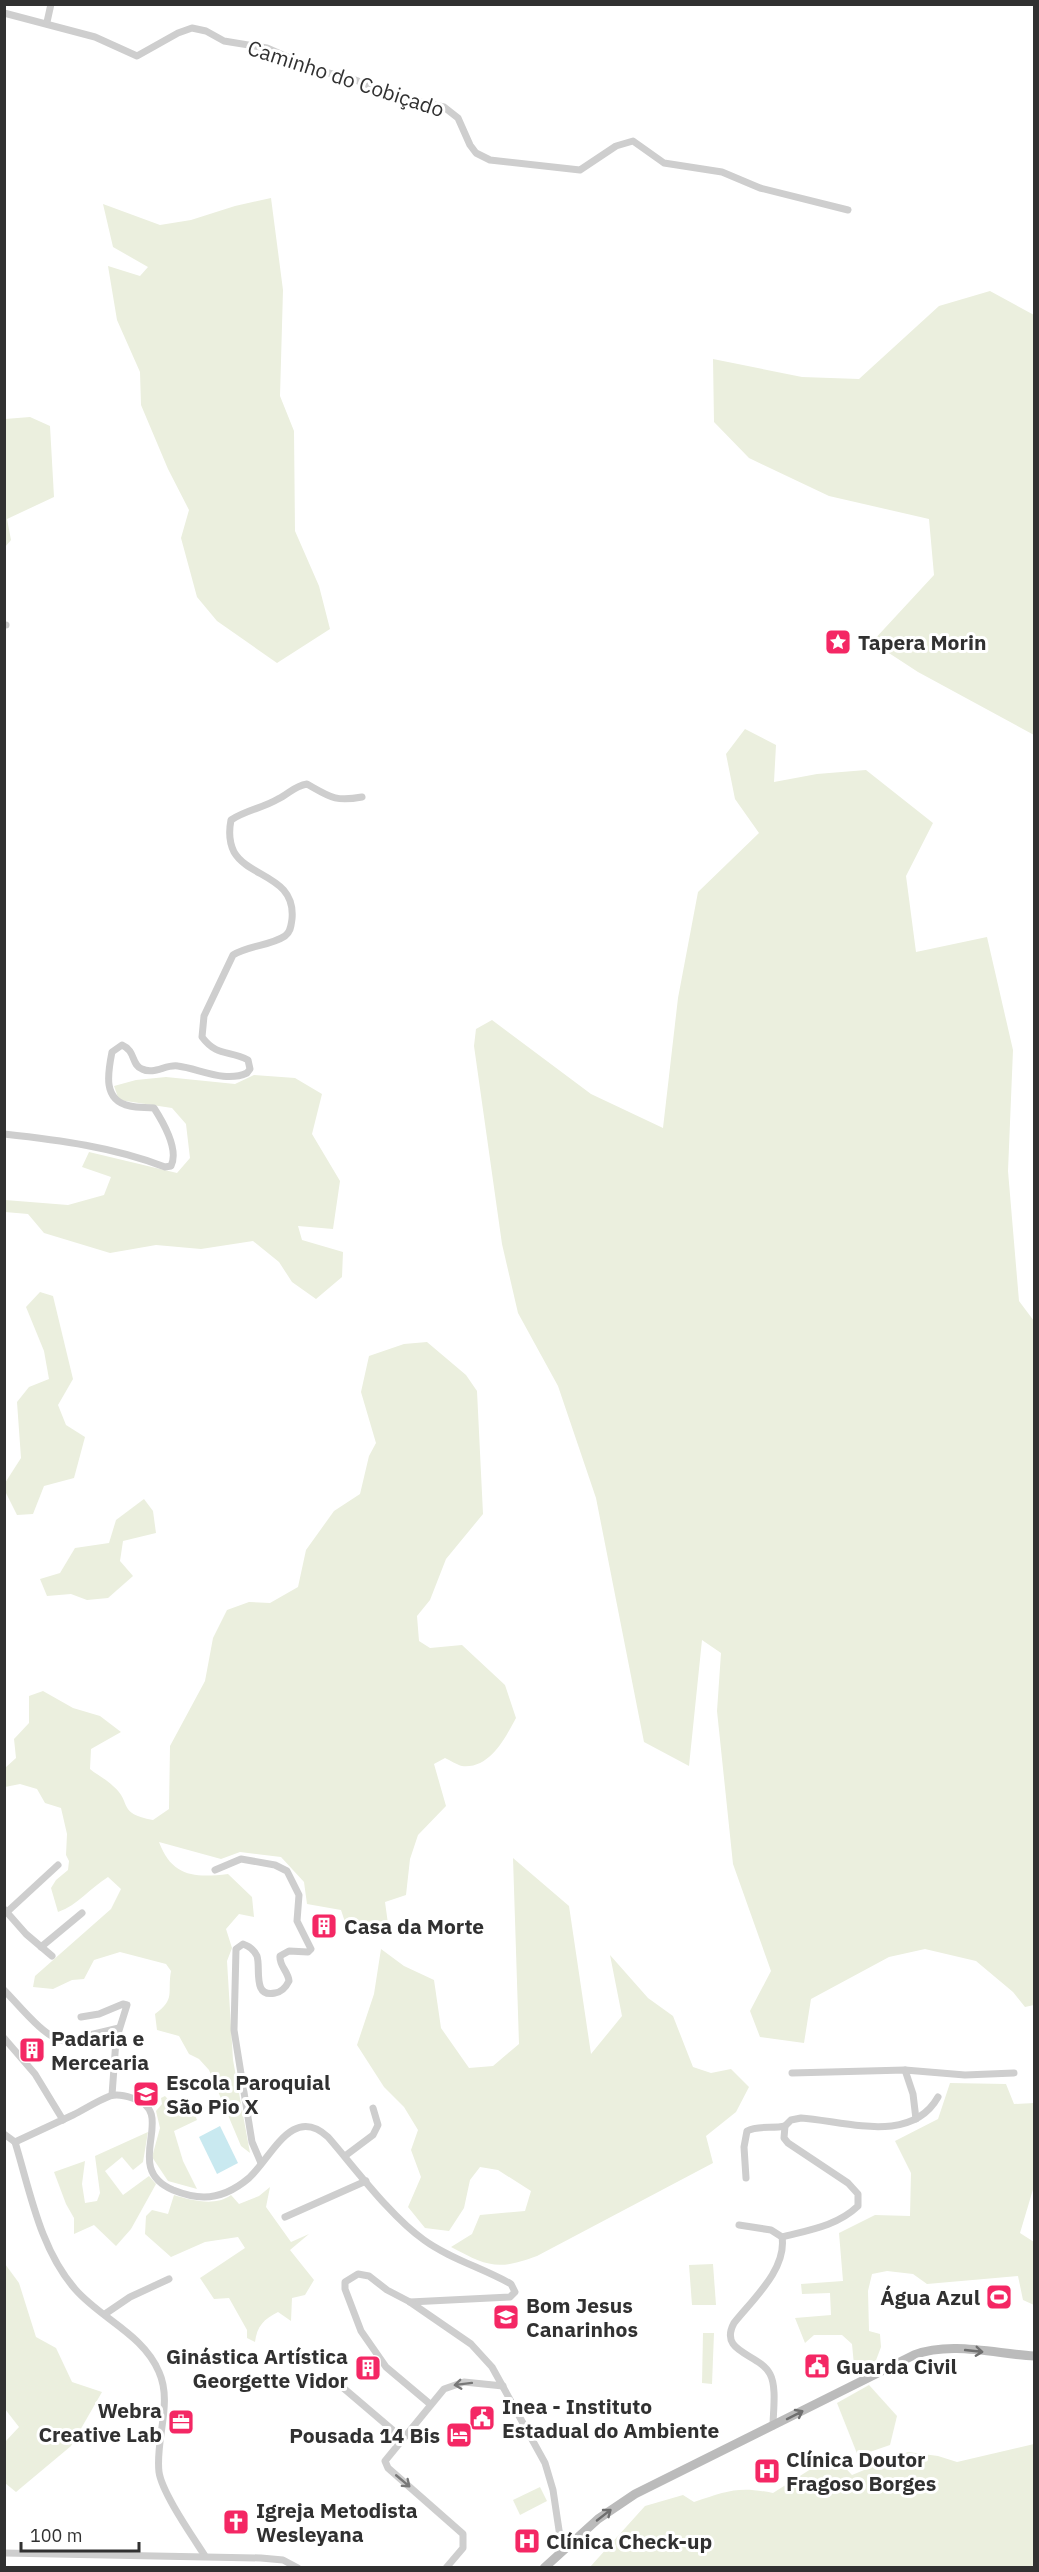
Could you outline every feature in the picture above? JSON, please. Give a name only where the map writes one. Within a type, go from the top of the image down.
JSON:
[{"type":"main road","points":[[544,2568],[598,2519],[628,2499],[925,2351],[950,2349],[1035,2356]]},
{"type":"street","points":[[47,22],[51,4]]},
{"type":"street","name":"Caminho do Cobiçado","points":[[4,13],[47,22],[95,37],[137,56],[178,33],[192,28],[206,31],[224,41],[267,48],[319,71],[347,77],[410,100],[444,107],[458,118],[476,153],[490,160],[580,170],[616,146],[633,141],[664,163],[722,172],[760,188],[848,210]]},
{"type":"street","points":[[4,1134],[124,1153],[165,1167],[171,1166],[174,1152],[154,1108],[128,1106],[118,1102],[111,1094],[107,1082],[112,1052],[122,1045],[128,1048],[139,1068],[145,1071],[176,1066],[223,1077],[247,1074],[250,1069],[248,1060],[220,1053],[209,1047],[202,1037],[204,1016],[233,955],[241,950],[278,940],[288,934],[292,911],[280,887],[271,878],[248,866],[235,853],[228,831],[231,820],[242,812],[277,800],[293,788],[307,784],[340,801],[362,797]]},
{"type":"street","points":[[216,1870],[241,1859],[275,1865],[287,1871],[297,1886],[299,1895],[297,1921],[311,1949],[308,1952],[285,1952],[280,1956],[289,1981],[282,1990],[270,1993],[260,1987],[257,1980],[257,1956],[254,1950],[243,1944],[236,1949],[234,2030],[252,2142],[261,2163]]},
{"type":"street","points":[[52,1956],[26,1935],[6,1910],[58,1865]]},
{"type":"street","points":[[41,1947],[82,1913]]},
{"type":"street","points":[[4,1990],[46,2034],[56,2040],[64,2041],[119,2028]]},
{"type":"street","points":[[81,2017],[99,2014],[123,2004],[127,2005],[119,2028],[112,2095]]},
{"type":"street","points":[[4,2038],[34,2074],[63,2120]]},
{"type":"street","points":[[905,2070],[913,2094],[916,2119]]},
{"type":"street","points":[[792,2073],[905,2070],[965,2075],[1014,2073]]},
{"type":"street","points":[[15,2142],[112,2095],[137,2100],[144,2103],[154,2126],[149,2164],[157,2181],[167,2187],[198,2197],[216,2197],[250,2177],[291,2130],[306,2126],[322,2132],[423,2240],[511,2284],[515,2292],[510,2297],[410,2302]]},
{"type":"street","points":[[746,2178],[744,2147],[747,2131],[755,2128],[771,2129],[785,2126],[791,2120],[801,2118],[880,2127],[906,2123],[916,2119],[932,2107],[938,2097]]},
{"type":"street","points":[[345,2156],[373,2134],[378,2125],[373,2108]]},
{"type":"street","points":[[782,2237],[831,2224],[848,2216],[858,2206],[859,2201],[858,2194],[848,2183],[788,2143],[784,2138],[785,2126]]},
{"type":"street","points":[[4,2134],[15,2142],[43,2234],[74,2288],[131,2336],[160,2373],[164,2388],[159,2475],[205,2556]]},
{"type":"street","points":[[285,2217],[366,2181]]},
{"type":"street","points":[[739,2225],[771,2230],[782,2237],[784,2248],[780,2263],[734,2323],[729,2334],[732,2344],[763,2366],[771,2375],[773,2426]]},
{"type":"street","points":[[430,2404],[386,2367],[381,2360],[361,2331],[345,2289],[345,2282],[358,2274],[364,2275],[410,2302],[471,2344],[492,2367],[545,2463],[555,2502],[562,2550]]},
{"type":"street","points":[[105,2314],[130,2297],[169,2279]]},
{"type":"street","points":[[334,2380],[402,2438]]},
{"type":"street","points":[[446,2568],[464,2548],[465,2538],[460,2530],[387,2468],[387,2457],[444,2389],[464,2382],[503,2386]]},
{"type":"street","points":[[4,2553],[261,2558],[283,2560],[298,2568]]},
{"type":"green space","points":[[271,198],[283,290],[280,396],[294,431],[295,531],[319,586],[330,629],[277,663],[217,621],[197,597],[181,538],[189,510],[168,469],[141,405],[140,372],[117,320],[108,266],[140,276],[148,267],[113,247],[103,204],[160,225],[191,220],[235,206]]},
{"type":"green space","points":[[990,291],[1034,315],[1034,735],[918,672],[872,642],[934,575],[929,519],[829,496],[749,458],[714,422],[713,359],[802,377],[859,379],[939,306]]},
{"type":"green space","points":[[30,417],[50,426],[54,497],[7,519],[11,540],[5,547],[5,419]]},
{"type":"green space","points":[[745,729],[776,745],[774,782],[817,774],[866,770],[933,823],[906,876],[916,952],[987,937],[1013,1050],[1008,1171],[1019,1301],[1034,1321],[1034,2005],[1025,2007],[1013,1992],[976,1961],[925,1949],[889,1957],[811,1999],[804,2043],[760,2037],[750,2011],[771,1971],[733,1864],[717,1711],[721,1653],[702,1640],[689,1766],[644,1742],[596,1498],[558,1386],[518,1313],[502,1244],[474,1046],[476,1029],[492,1020],[591,1094],[663,1128],[678,998],[698,892],[759,833],[735,799],[726,754]]},
{"type":"green space","points":[[254,1075],[295,1078],[322,1094],[312,1134],[340,1181],[333,1229],[298,1226],[302,1240],[343,1252],[342,1277],[316,1299],[292,1282],[279,1262],[253,1241],[201,1249],[156,1245],[110,1253],[44,1233],[28,1214],[5,1212],[5,1200],[68,1205],[104,1195],[111,1177],[82,1167],[89,1152],[177,1173],[190,1158],[186,1124],[172,1108],[119,1100],[114,1086],[136,1080],[166,1077],[235,1084]]},
{"type":"green space","points":[[40,1292],[53,1296],[73,1379],[58,1405],[66,1425],[85,1437],[74,1478],[44,1486],[33,1514],[17,1515],[4,1489],[5,1483],[21,1458],[17,1402],[29,1387],[49,1379],[44,1351],[26,1307]]},
{"type":"green space","points":[[427,1342],[466,1375],[477,1391],[483,1514],[446,1559],[430,1600],[417,1616],[419,1641],[430,1648],[462,1645],[505,1685],[516,1718],[495,1751],[481,1763],[462,1766],[445,1758],[434,1764],[446,1806],[418,1835],[410,1859],[406,1895],[385,1902],[389,1931],[371,1936],[358,1926],[345,1922],[341,1910],[307,1904],[304,1882],[281,1857],[240,1852],[221,1859],[159,1842],[164,1854],[178,1869],[186,1873],[205,1876],[228,1874],[252,1897],[254,1917],[239,1914],[226,1929],[232,1948],[227,1961],[233,2060],[250,2153],[241,2146],[209,2070],[199,2059],[189,2054],[179,2036],[157,2030],[155,2014],[166,2004],[169,1995],[171,1971],[166,1964],[120,1952],[94,1960],[84,1979],[72,1980],[53,1989],[33,1987],[35,1976],[111,1909],[121,1889],[108,1877],[72,1905],[58,1912],[51,1888],[56,1880],[68,1870],[69,1861],[66,1855],[67,1834],[61,1808],[45,1803],[37,1789],[20,1784],[5,1787],[5,1768],[16,1758],[14,1739],[29,1723],[29,1696],[43,1691],[73,1708],[100,1716],[121,1732],[91,1749],[90,1769],[119,1792],[129,1811],[153,1820],[169,1809],[170,1746],[205,1681],[213,1638],[227,1610],[249,1602],[270,1603],[298,1587],[306,1550],[334,1511],[360,1494],[369,1456],[376,1443],[361,1392],[369,1356],[404,1344]]},
{"type":"green space","points":[[144,1499],[153,1511],[156,1533],[123,1541],[120,1561],[133,1576],[108,1598],[87,1600],[71,1594],[47,1596],[40,1579],[60,1573],[75,1548],[109,1543],[116,1520]]},
{"type":"green space","points":[[513,1858],[569,1906],[591,2054],[622,2016],[610,1955],[648,1998],[673,2016],[693,2067],[711,2073],[731,2069],[749,2087],[736,2112],[706,2136],[713,2163],[537,2256],[502,2265],[474,2259],[451,2247],[472,2234],[480,2215],[525,2211],[531,2191],[498,2170],[480,2167],[470,2180],[464,2208],[449,2231],[425,2228],[408,2207],[421,2177],[411,2150],[418,2130],[404,2107],[384,2087],[357,2045],[374,1994],[381,1949],[404,1966],[434,1980],[441,2028],[469,2068],[493,2066],[519,2044]]},
{"type":"green space","points":[[950,2083],[1006,2084],[1014,2104],[1034,2103],[1034,2186],[1020,2233],[1034,2242],[1034,2305],[1023,2300],[1018,2276],[927,2284],[913,2274],[887,2271],[872,2274],[868,2291],[869,2331],[880,2334],[881,2347],[875,2363],[854,2365],[852,2344],[842,2335],[814,2335],[805,2343],[795,2318],[831,2315],[830,2293],[802,2294],[801,2284],[843,2281],[839,2233],[875,2215],[910,2216],[911,2173],[895,2141],[938,2119]]},
{"type":"green space","points":[[165,2096],[175,2107],[189,2102],[197,2120],[174,2131],[183,2161],[197,2189],[168,2181],[152,2157],[160,2128],[156,2111],[162,2104],[161,2098]]},
{"type":"green space","points":[[148,2132],[143,2162],[133,2170],[122,2157],[105,2171],[123,2195],[149,2176],[156,2184],[131,2229],[116,2246],[94,2225],[74,2234],[74,2218],[54,2172],[85,2161],[82,2184],[85,2203],[97,2201],[100,2193],[95,2156]]},
{"type":"green space","points":[[270,2187],[266,2207],[291,2242],[309,2234],[290,2250],[314,2280],[305,2295],[292,2298],[291,2321],[278,2312],[259,2327],[255,2342],[247,2338],[247,2330],[229,2298],[214,2299],[200,2278],[245,2248],[238,2237],[205,2242],[171,2257],[145,2234],[146,2216],[152,2210],[168,2214],[174,2195],[210,2202],[225,2199],[231,2195],[239,2204],[259,2196]]},
{"type":"green space","points":[[5,2264],[19,2283],[36,2337],[56,2348],[72,2382],[102,2392],[71,2446],[16,2492],[5,2483],[5,2442],[19,2427],[5,2409]]},
{"type":"green space","points":[[713,2264],[716,2305],[692,2305],[689,2265]]},
{"type":"green space","points":[[703,2333],[714,2333],[712,2384],[702,2383]]},
{"type":"green space","points":[[869,2385],[897,2416],[890,2445],[858,2456],[837,2403]]},
{"type":"green space","points":[[1034,2444],[1034,2567],[590,2567],[645,2506],[683,2495],[694,2502],[741,2490],[773,2493],[833,2455],[852,2475],[908,2452],[938,2456],[957,2462]]},
{"type":"green space","points":[[540,2487],[547,2501],[520,2515],[513,2500]]},
{"type":"water","points":[[220,2126],[238,2163],[217,2174],[199,2137]]},
{"type":"place","name":"Tapera Morin","points":[[838,642]]},
{"type":"place","name":"Casa da Morte","points":[[324,1926]]},
{"type":"place","name":"Padaria e Mercearia","points":[[32,2050]]},
{"type":"place","name":"Escola Paroquial São Pio X","points":[[146,2094]]},
{"type":"place","name":"Água Azul","points":[[999,2297]]},
{"type":"place","name":"Bom Jesus Canarinhos","points":[[506,2317]]},
{"type":"place","name":"Guarda Civil","points":[[817,2366]]},
{"type":"place","name":"Ginástica Artística Georgette Vidor","points":[[368,2368]]},
{"type":"place","name":"Inea - Instituto Estadual do Ambiente","points":[[482,2418]]},
{"type":"place","name":"Webra Creative Lab","points":[[181,2422]]},
{"type":"place","name":"Pousada 14 Bis","points":[[459,2435]]},
{"type":"place","name":"Clínica Doutor Fragoso Borges","points":[[767,2471]]},
{"type":"place","name":"Igreja Metodista Wesleyana","points":[[236,2522]]},
{"type":"place","name":"Clínica Check-up","points":[[527,2541]]}]
